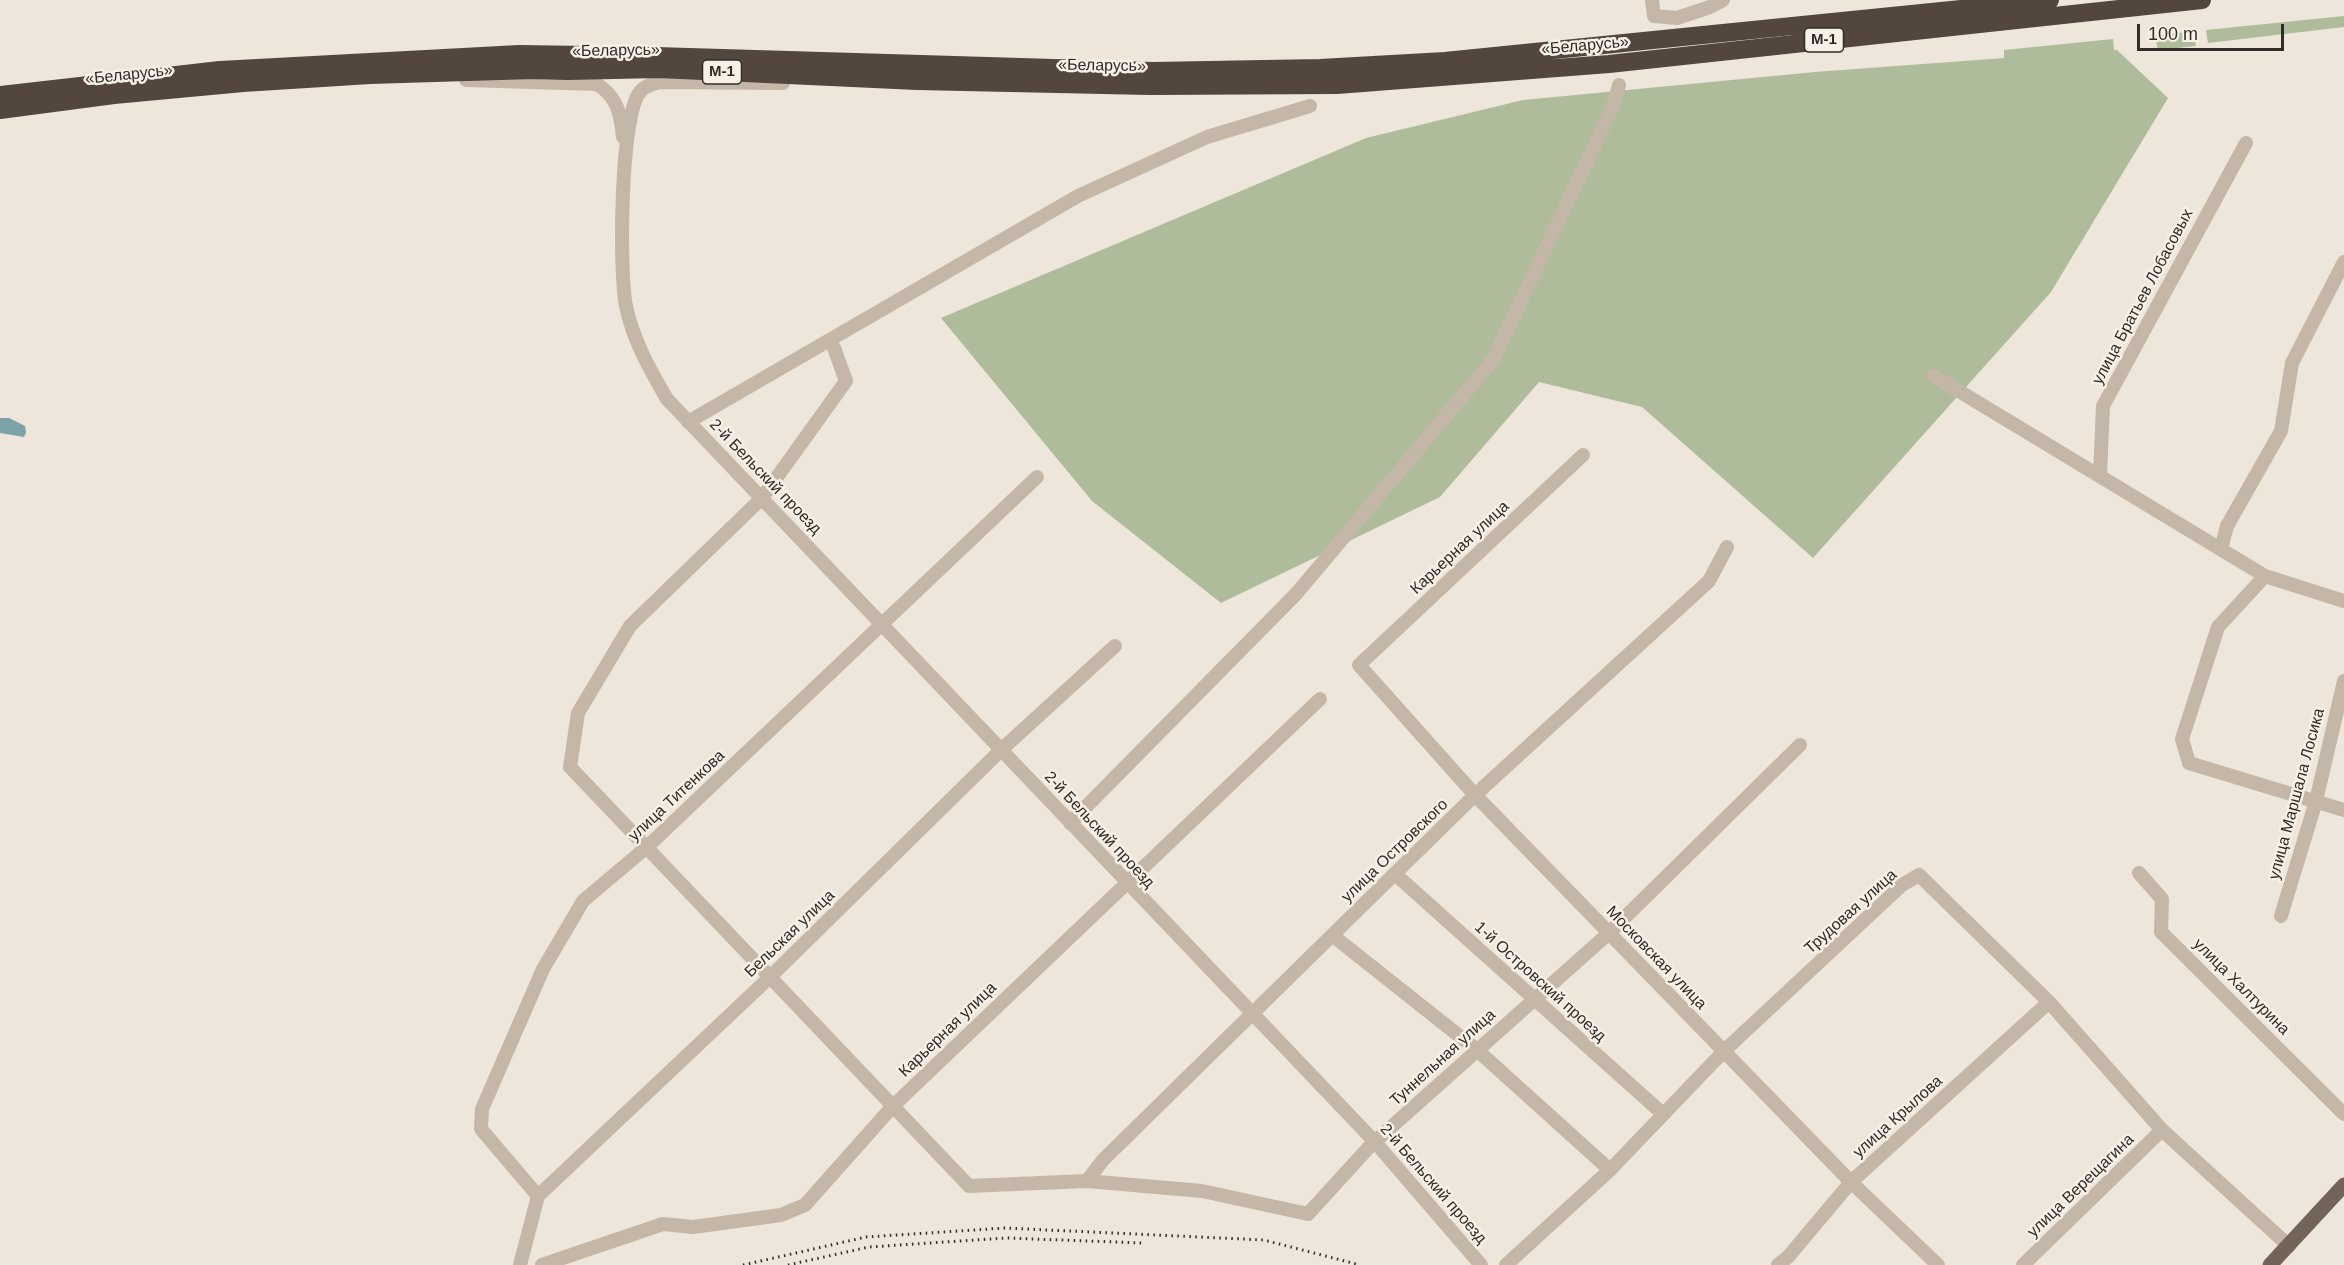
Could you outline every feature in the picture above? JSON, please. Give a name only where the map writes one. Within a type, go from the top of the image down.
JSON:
[{"type":"highway","name":"«Беларусь»","points":[[0,94],[220,70],[519,54],[1153,71],[1320,68],[1457,60],[2050,0]]},
{"type":"highway","name":"«Беларусь»","points":[[0,110],[114,95],[370,75],[533,70],[659,69],[917,81],[1150,86],[1337,85],[1608,64],[2202,0]]},
{"type":"main road","points":[[2270,1265],[2344,1185]]},
{"type":"street","points":[[1652,0],[1654,16],[1677,18],[1724,0]]},
{"type":"street","points":[[370,75],[597,84],[607,91],[618,105],[624,163]]},
{"type":"street","points":[[624,163],[634,104],[640,91],[652,84],[917,81]]},
{"type":"street","points":[[1070,823],[1296,594],[1493,360],[1613,106],[1619,85]]},
{"type":"street","points":[[688,422],[1077,196],[1207,137],[1310,106]]},
{"type":"street","name":"улица Братьев Лобасовых","points":[[2100,476],[2103,406],[2246,143]]},
{"type":"street","name":"2-й Бельский проезд","points":[[624,163],[622,267],[626,306],[636,338],[650,370],[667,399],[1251,1015],[1375,1142],[1481,1265]]},
{"type":"street","points":[[2222,549],[2227,526],[2281,431],[2292,363],[2344,262]]},
{"type":"street","points":[[834,348],[846,381],[762,498],[630,626],[578,713],[570,767],[893,1106]]},
{"type":"street","points":[[1934,376],[2265,576],[2344,601]]},
{"type":"street","name":"Карьерная улица","points":[[1359,665],[1583,455]]},
{"type":"street","name":"улица Титенкова","points":[[538,1196],[481,1129],[482,1109],[543,969],[583,901],[647,847],[1037,477]]},
{"type":"street","name":"улица Островского","points":[[1088,1181],[1103,1160],[1475,795],[1709,581],[1727,547]]},
{"type":"street","points":[[2265,576],[2218,627],[2182,739],[2189,763],[2344,810]]},
{"type":"street","name":"Бельская улица","points":[[538,1196],[770,977],[1001,750],[1115,646]]},
{"type":"street","name":"Московская улица","points":[[1359,665],[1475,795],[1851,1182],[1938,1265]]},
{"type":"street","name":"улица Маршала Лосика","points":[[2281,916],[2316,801],[2344,681]]},
{"type":"street","name":"Карьерная улица","points":[[542,1265],[663,1224],[693,1227],[781,1215],[805,1205],[893,1106],[1320,699]]},
{"type":"street","name":"Туннельная улица","points":[[893,1106],[969,1186],[1088,1181],[1202,1191],[1308,1214],[1375,1142],[1609,933],[1800,745]]},
{"type":"street","name":"улица Халтурина","points":[[2139,873],[2162,899],[2161,932],[2344,1114]]},
{"type":"street","name":"1-й Островский проезд","points":[[1395,874],[1663,1114]]},
{"type":"street","name":"Трудовая улица","points":[[1506,1265],[1610,1170],[1724,1051],[1902,885],[1919,875],[2049,1002],[2162,1130],[2289,1246]]},
{"type":"street","points":[[1332,935],[1478,1050],[1610,1170]]},
{"type":"street","name":"улица Крылова","points":[[1778,1265],[1788,1257],[1851,1182],[2049,1002]]},
{"type":"street","name":"улица Верещагина","points":[[2023,1265],[2162,1130]]},
{"type":"street","points":[[520,1265],[538,1196]]},
{"type":"green space","points":[[2344,16],[2344,27],[2208,43],[2206,30]]},
{"type":"green space","points":[[2193,31],[2196,46],[2158,50],[2155,36]]},
{"type":"green space","points":[[2113,39],[2114,50],[2117,50],[2168,98],[2051,292],[1813,558],[1642,407],[1539,382],[1440,497],[1221,603],[1092,501],[941,318],[1366,138],[1523,100],[1815,72],[2004,58],[2004,50]]},
{"type":"water","points":[[0,418],[9,418],[25,426],[24,437],[0,433]]},
{"type":"railway","points":[[743,1265],[866,1237],[1005,1228],[1264,1240],[1360,1265]]},
{"type":"railway","points":[[788,1265],[869,1247],[1006,1238],[1143,1243]]}]
